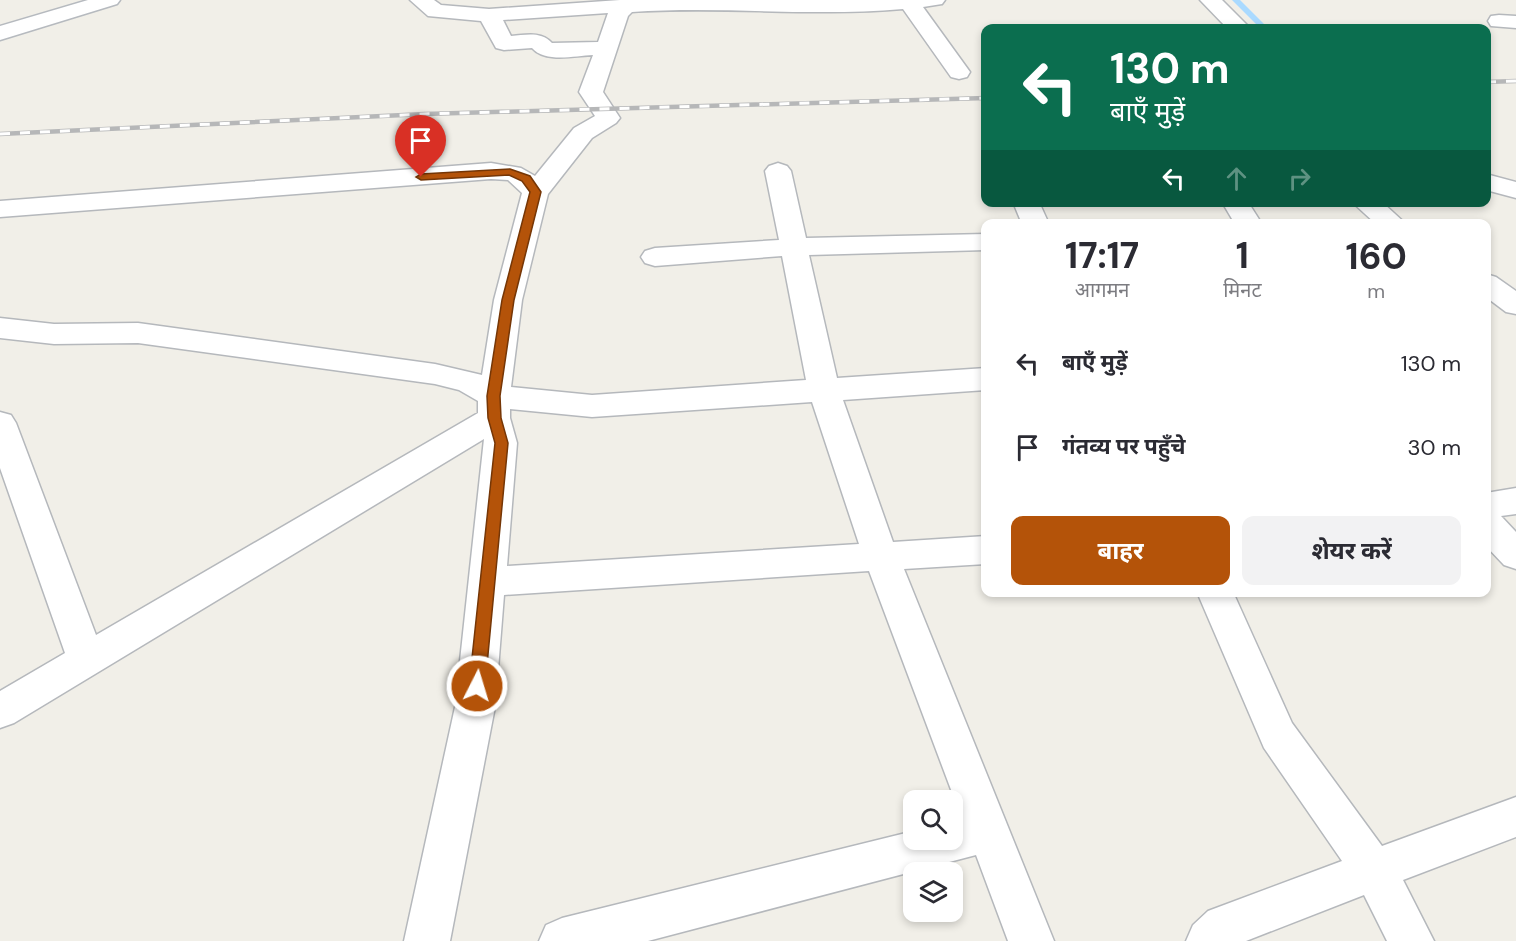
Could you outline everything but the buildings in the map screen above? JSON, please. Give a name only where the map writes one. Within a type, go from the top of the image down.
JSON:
[{"type":"street","points":[[420,0],[436,11],[489,15],[629,3],[866,6],[935,0]]},
{"type":"street","points":[[1210,0],[1235,24]]},
{"type":"street","points":[[0,33],[99,1]]},
{"type":"street","points":[[427,941],[476,707],[501,443],[494,407],[508,300],[535,192],[583,133],[608,118],[591,92],[618,15],[629,3]]},
{"type":"street","points":[[909,3],[959,72]]},
{"type":"street","points":[[489,15],[504,43],[538,41],[546,50],[606,48]]},
{"type":"street","points":[[0,209],[491,171],[510,172],[526,178],[535,192]]},
{"type":"street","points":[[778,171],[824,391],[881,558],[1031,941]]},
{"type":"street","points":[[1491,183],[1516,190]]},
{"type":"street","points":[[1371,207],[1387,219]]},
{"type":"street","points":[[655,257],[794,247],[981,242]]},
{"type":"street","points":[[1491,287],[1516,305]]},
{"type":"street","points":[[0,328],[54,334],[138,333],[435,374],[468,381],[494,407]]},
{"type":"street","points":[[0,711],[494,407],[592,406],[981,379]]},
{"type":"street","points":[[0,423],[86,658]]},
{"type":"street","points":[[1491,505],[1516,501]]},
{"type":"street","points":[[1491,529],[1516,555]]},
{"type":"street","points":[[487,582],[981,550]]},
{"type":"street","points":[[1217,597],[1278,735],[1374,871],[1411,941]]},
{"type":"street","points":[[1209,941],[1224,927],[1516,817]]},
{"type":"street","points":[[562,941],[989,832]]},
{"type":"waterway","points":[[1236,0],[1260,24]]},
{"type":"railway","points":[[1491,82],[1516,81]]},
{"type":"railway","points":[[0,134],[425,114],[981,98]]},
{"type":"route","points":[[421,177],[491,171],[510,172],[526,178],[535,192],[508,300],[494,396],[494,418],[501,443],[477,686]]}]
